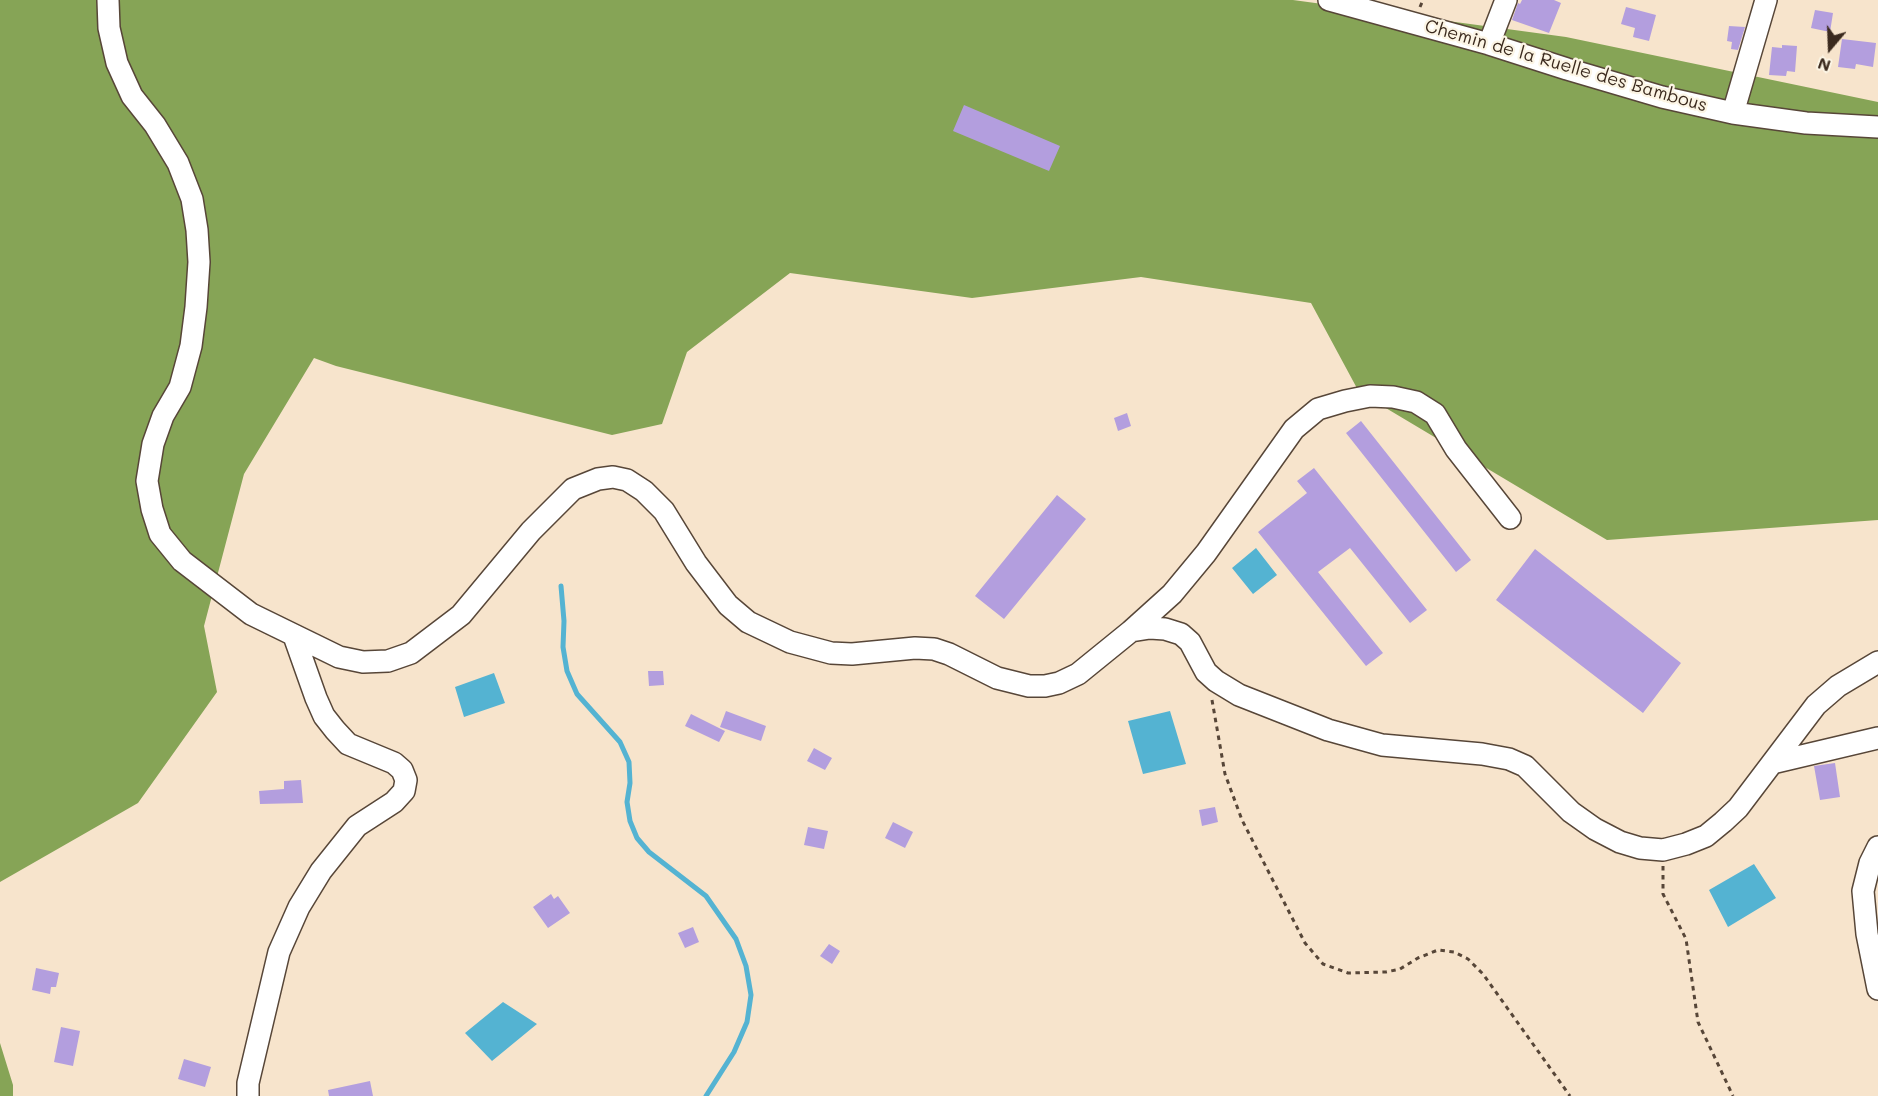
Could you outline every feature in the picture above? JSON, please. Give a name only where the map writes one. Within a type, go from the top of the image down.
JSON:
[{"type":"street","points":[[108,0],[109,28],[117,63],[132,96],[155,125],[178,163],[192,199],[197,230],[198,273],[191,346],[180,387],[162,416],[153,444],[147,481],[152,509],[160,534],[182,561],[251,614],[339,657],[363,662],[388,661],[411,653],[461,615],[531,531],[573,489],[598,478],[613,477],[627,480],[644,491],[664,511],[696,563],[728,604],[748,622],[790,642],[831,653],[852,654],[915,648],[934,649],[997,678],[1029,686],[1059,683],[1078,674],[1173,594],[1206,553],[1294,429],[1318,410],[1370,396],[1393,397],[1416,402],[1435,414],[1456,449],[1510,518]]},
{"type":"street","name":"Chemin de la Ruelle des Bambous","points":[[1329,0],[1489,44],[1662,97],[1733,113],[1806,123],[1878,127]]},
{"type":"street","points":[[1489,44],[1506,0]]},
{"type":"street","points":[[1733,113],[1766,0]]},
{"type":"street","points":[[1131,631],[1149,628],[1165,629],[1181,634],[1190,642],[1206,672],[1216,681],[1239,695],[1328,730],[1382,745],[1482,754],[1509,759],[1525,766],[1571,812],[1595,829],[1620,842],[1640,848],[1663,850],[1706,836],[1715,829],[1738,808],[1816,705],[1838,686],[1878,662]]},
{"type":"street","points":[[248,1096],[248,1083],[279,952],[299,907],[321,871],[357,826],[394,802],[404,791],[406,780],[402,770],[394,763],[348,744],[334,730],[324,716],[316,698],[294,636]]},
{"type":"street","points":[[1772,763],[1878,738]]},
{"type":"street","points":[[1878,847],[1870,863],[1863,891],[1867,934],[1878,989]]},
{"type":"path","points":[[1206,672],[1225,774],[1242,820],[1305,943],[1323,964],[1348,973],[1386,972],[1400,969],[1438,950],[1454,952],[1468,959],[1483,974],[1570,1096]]},
{"type":"path","points":[[1663,850],[1663,894],[1686,939],[1698,1022],[1733,1096]]},
{"type":"green space","points":[[0,0],[1293,0],[1566,37],[1878,102],[1878,520],[1607,540],[1359,392],[1311,303],[1141,277],[972,298],[790,273],[687,352],[662,424],[612,435],[336,366],[314,358],[244,474],[204,626],[217,692],[138,803],[0,882]]},
{"type":"green space","points":[[0,1043],[13,1085],[13,1096],[0,1096]]},
{"type":"water","points":[[1256,548],[1277,575],[1253,594],[1232,568]]},
{"type":"water","points":[[494,673],[505,703],[464,717],[455,687]]},
{"type":"water","points":[[1170,711],[1186,764],[1143,774],[1128,721]]},
{"type":"water","points":[[1754,864],[1776,898],[1728,927],[1709,890]]},
{"type":"water","points":[[503,1002],[537,1024],[492,1061],[465,1033]]},
{"type":"building","points":[[1522,0],[1554,0],[1561,3],[1549,33],[1512,20],[1518,3],[1520,4]]},
{"type":"building","points":[[1626,7],[1656,15],[1649,41],[1633,37],[1635,28],[1621,24]]},
{"type":"building","points":[[1815,10],[1833,13],[1830,32],[1811,28]]},
{"type":"building","points":[[1729,26],[1745,27],[1738,50],[1731,49],[1732,42],[1727,41]]},
{"type":"building","points":[[1842,39],[1876,43],[1873,67],[1856,64],[1855,69],[1838,67]]},
{"type":"building","points":[[1782,45],[1797,46],[1795,72],[1787,71],[1786,76],[1769,75],[1772,47],[1782,48]]},
{"type":"building","points":[[964,105],[1060,146],[1049,171],[953,131]]},
{"type":"building","points":[[1127,413],[1131,426],[1118,431],[1114,418]]},
{"type":"building","points":[[1361,421],[1471,560],[1456,572],[1346,433]]},
{"type":"building","points":[[1314,468],[1427,610],[1410,623],[1350,548],[1318,572],[1383,653],[1366,666],[1258,532],[1307,493],[1297,481]]},
{"type":"building","points":[[1057,495],[1086,519],[1004,619],[975,596]]},
{"type":"building","points":[[1535,549],[1681,663],[1643,713],[1496,600]]},
{"type":"building","points":[[648,671],[663,671],[664,685],[649,686]]},
{"type":"building","points":[[726,711],[766,726],[761,741],[720,727]]},
{"type":"building","points":[[691,714],[725,731],[719,742],[685,726]]},
{"type":"building","points":[[814,748],[832,758],[825,770],[807,761]]},
{"type":"building","points":[[1835,763],[1840,797],[1820,800],[1814,766]]},
{"type":"building","points":[[301,780],[303,803],[260,804],[259,791],[284,789],[284,781]]},
{"type":"building","points":[[1215,807],[1218,822],[1202,826],[1199,810]]},
{"type":"building","points":[[893,822],[913,832],[905,848],[885,838]]},
{"type":"building","points":[[808,827],[828,831],[824,849],[804,845]]},
{"type":"building","points":[[551,894],[554,899],[558,896],[570,913],[548,928],[533,907]]},
{"type":"building","points":[[693,927],[699,942],[685,948],[678,933]]},
{"type":"building","points":[[829,944],[840,951],[832,964],[820,956]]},
{"type":"building","points":[[36,968],[59,973],[56,987],[51,987],[50,994],[32,990]]},
{"type":"building","points":[[61,1027],[80,1031],[73,1066],[54,1062]]},
{"type":"building","points":[[184,1059],[211,1067],[205,1087],[178,1079]]},
{"type":"building","points":[[370,1081],[373,1096],[329,1096],[328,1090]]},
{"type":"waterway","points":[[561,586],[564,621],[563,647],[567,671],[577,694],[620,742],[629,762],[630,783],[627,802],[630,821],[637,838],[649,852],[706,896],[736,939],[746,966],[751,995],[747,1022],[734,1052],[706,1096]]}]
